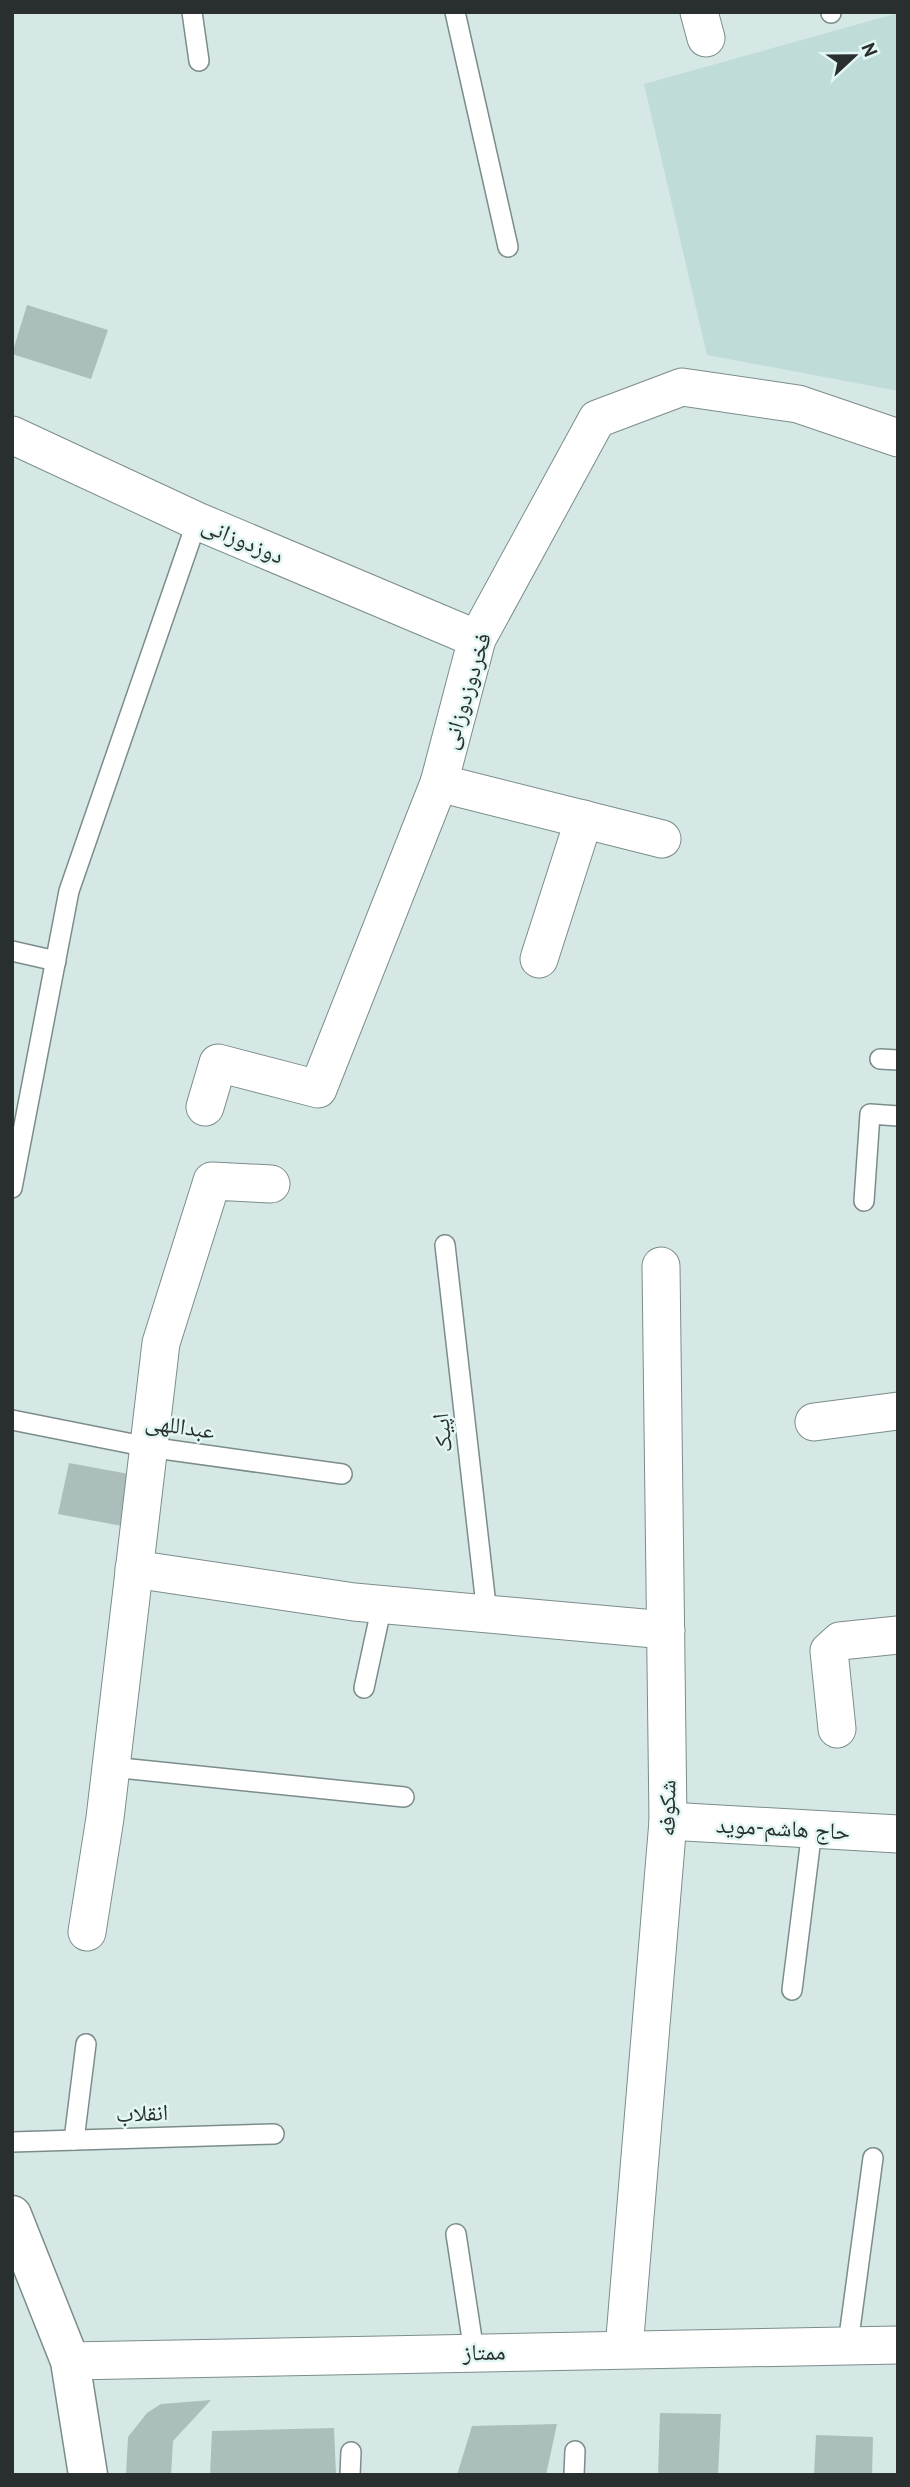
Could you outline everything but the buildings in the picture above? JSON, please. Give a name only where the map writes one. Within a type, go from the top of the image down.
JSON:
[{"type":"street","name":"فخردوزدوزانی","points":[[205,1107],[218,1063],[318,1089],[439,783],[477,639],[597,419],[682,387],[798,404],[898,438]]},
{"type":"street","name":"دوزدوزانی","points":[[12,435],[197,521],[477,639]]},
{"type":"street","points":[[439,783],[662,839]]},
{"type":"street","points":[[539,959],[584,819]]},
{"type":"street","points":[[87,1932],[111,1766],[161,1343],[212,1181],[271,1185]]},
{"type":"street","name":"شکوفه","points":[[624,2349],[668,1821],[661,1266]]},
{"type":"street","points":[[814,1422],[898,1411]]},
{"type":"street","points":[[134,1569],[382,1605],[666,1630]]},
{"type":"street","points":[[838,1729],[829,1651],[840,1641],[898,1635]]},
{"type":"street","name":"حاج هاشم-موید","points":[[668,1821],[898,1834]]},
{"type":"street","points":[[12,2215],[70,2361],[88,2475]]},
{"type":"street","name":"ممتاز","points":[[70,2361],[898,2345]]},
{"type":"lane","points":[[192,12],[199,61]]},
{"type":"lane","points":[[455,12],[508,247]]},
{"type":"lane","points":[[12,1188],[69,891],[197,521]]},
{"type":"lane","points":[[12,951],[56,961]]},
{"type":"lane","points":[[863,1201],[870,1114],[898,1116]]},
{"type":"lane","name":"اپیک","points":[[445,1245],[487,1614]]},
{"type":"lane","name":"عبداللهی","points":[[12,1420],[148,1447],[342,1474]]},
{"type":"lane","points":[[364,1688],[382,1605]]},
{"type":"lane","points":[[111,1766],[404,1797]]},
{"type":"lane","points":[[792,1990],[812,1830]]},
{"type":"lane","points":[[74,2140],[86,2044]]},
{"type":"lane","name":"انقلاب","points":[[12,2141],[274,2134]]},
{"type":"lane","points":[[848,2344],[873,2158]]},
{"type":"lane","points":[[456,2234],[474,2352]]},
{"type":"lane","points":[[574,2475],[575,2451]]},
{"type":"lane","points":[[350,2475],[352,2452]]},
{"type":"shaded area","points":[[898,13],[898,391],[707,355],[644,84]]}]
